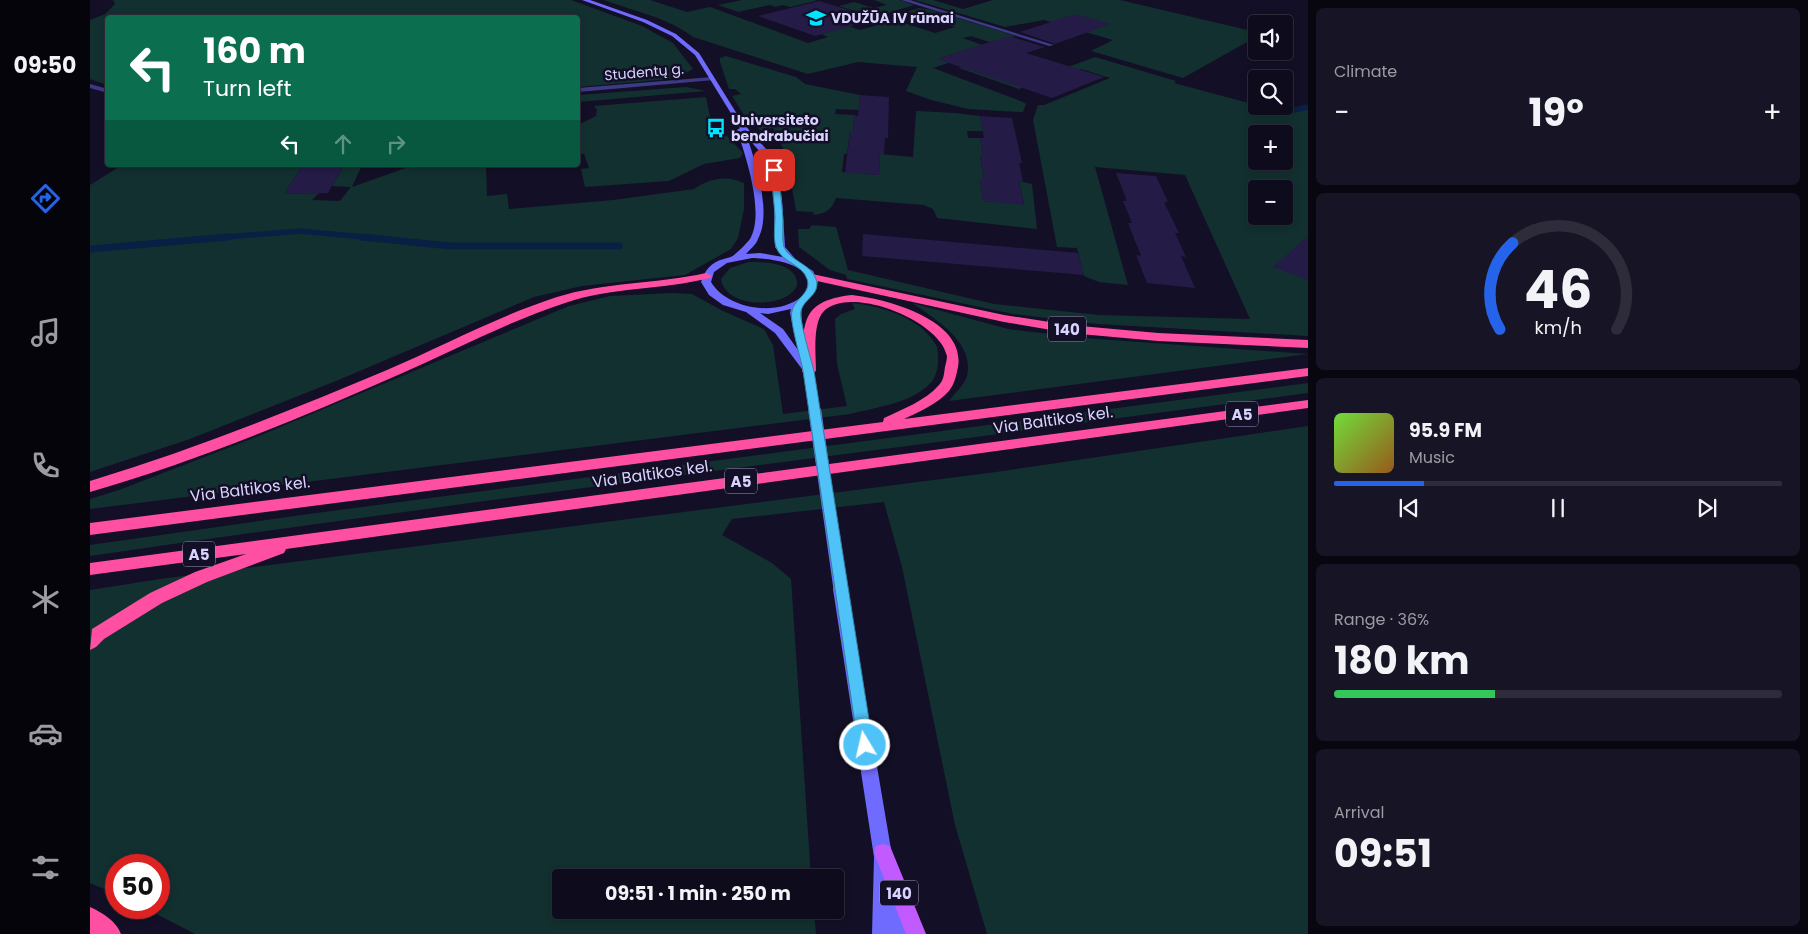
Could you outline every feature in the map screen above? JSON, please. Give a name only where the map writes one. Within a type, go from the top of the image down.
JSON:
[{"type":"highway","points":[[90,487],[201,449],[390,373],[563,300],[609,291],[684,282],[706,276]]},
{"type":"highway","name":"140","points":[[812,277],[867,287],[1002,318],[1069,329],[1186,338],[1308,344]]},
{"type":"highway","name":"140","points":[[808,371],[812,325],[815,316],[820,308],[841,299],[862,298],[889,304],[918,317],[942,336],[953,355],[949,381],[936,395],[910,411],[874,427]]},
{"type":"highway","name":"Via Baltikos kel.","points":[[90,529],[1308,372]]},
{"type":"highway","name":"Via Baltikos kel.","points":[[90,569],[307,538],[1308,404]]},
{"type":"highway","points":[[90,642],[98,634],[156,598],[201,577],[307,538]]},
{"type":"highway","points":[[90,920],[109,934]]},
{"type":"main road","points":[[585,0],[645,21],[674,35],[697,54],[739,123],[764,152],[774,170],[778,199],[780,247],[793,262]]},
{"type":"main road","points":[[738,256],[754,239],[759,218],[752,162],[739,123]]},
{"type":"main road","points":[[767,255],[793,262],[805,269],[812,277],[813,286],[809,295],[799,303],[784,308],[767,311],[748,310],[732,306],[711,293],[706,285],[706,276],[717,264],[738,256],[767,255]]},
{"type":"main road","points":[[799,303],[795,314],[808,371]]},
{"type":"main road","points":[[748,310],[779,331],[808,371]]},
{"type":"main road","name":"140","points":[[808,371],[840,589],[883,853],[916,934]]},
{"type":"main road","points":[[882,934],[883,853]]},
{"type":"main road","points":[[883,853],[900,934]]},
{"type":"street","points":[[904,0],[1051,45]]},
{"type":"street","name":"Studentų g.","points":[[580,90],[712,79]]},
{"type":"street","points":[[90,86],[105,91]]},
{"type":"green space","points":[[113,0],[571,0],[642,26],[673,43],[693,69],[669,79],[580,87],[580,15],[105,15],[105,84],[90,79],[90,20],[105,14],[115,4]]},
{"type":"green space","points":[[604,0],[650,0],[687,12],[710,7],[808,43],[828,37],[821,34],[849,26],[860,30],[895,20],[935,33],[955,27],[917,15],[910,16],[904,14],[919,8],[931,10],[1016,36],[989,42],[971,36],[963,38],[982,45],[940,58],[951,62],[933,68],[1026,104],[1023,112],[1019,112],[968,109],[931,100],[906,91],[917,67],[858,62],[808,74],[693,37],[662,20]]},
{"type":"green space","points":[[742,0],[816,1],[790,7],[770,5],[738,12],[718,5]]},
{"type":"green space","points":[[874,0],[900,0],[914,5],[882,15],[887,18],[879,19],[839,6],[854,2],[874,8],[887,5]]},
{"type":"green space","points":[[915,0],[933,0],[963,9],[993,0],[1120,0],[1248,30],[1248,41],[1183,78],[1091,51],[1113,40],[1044,20],[1005,27]]},
{"type":"green space","points":[[1014,50],[1068,67],[1095,57],[1176,81],[1174,83],[1248,103],[1248,115],[1293,115],[1293,110],[1308,107],[1308,336],[1097,324],[1013,314],[847,279],[846,275],[830,270],[799,247],[798,229],[809,229],[812,225],[836,227],[848,270],[994,304],[1099,315],[1250,319],[1185,175],[1095,167],[1128,285],[1099,282],[1084,276],[1077,248],[1057,247],[1033,120],[1038,105],[1044,105],[1110,78],[1081,69],[1073,73],[1067,71],[1019,89],[959,68]]},
{"type":"green space","points":[[726,56],[796,77],[805,84],[860,95],[859,110],[836,109],[835,114],[854,115],[853,131],[850,131],[842,172],[879,175],[880,154],[913,157],[917,111],[980,116],[983,131],[967,131],[968,138],[980,138],[983,155],[980,156],[984,180],[980,180],[983,201],[1024,204],[1019,181],[1032,184],[1037,229],[937,218],[933,209],[924,205],[836,198],[830,208],[822,213],[814,215],[813,212],[796,211],[786,154],[773,128],[760,130],[744,115],[732,96],[741,94],[735,89],[729,89],[720,62],[720,58]]},
{"type":"green space","points":[[686,87],[706,91],[580,102],[580,95]]},
{"type":"green space","points":[[706,97],[710,117],[705,118],[717,136],[726,135],[743,153],[740,158],[704,164],[669,181],[585,187],[581,169],[589,168],[584,154],[580,154],[580,124],[596,116],[597,110],[594,106]]},
{"type":"green space","points":[[119,167],[302,167],[284,194],[319,193],[312,200],[340,201],[351,187],[332,186],[343,167],[361,167],[352,187],[408,167],[486,167],[487,196],[507,194],[509,209],[613,200],[694,189],[706,182],[724,178],[744,183],[744,209],[738,238],[731,249],[685,275],[582,286],[534,297],[336,381],[190,439],[90,472],[90,185]]},
{"type":"green space","points":[[749,262],[777,264],[790,270],[797,281],[796,288],[782,298],[762,303],[751,302],[731,295],[724,288],[721,279],[730,268]]},
{"type":"green space","points":[[692,294],[723,311],[764,329],[773,345],[783,414],[847,406],[837,364],[835,319],[841,314],[855,309],[852,303],[876,307],[900,315],[922,328],[937,347],[938,362],[936,373],[928,386],[908,398],[889,405],[850,414],[90,509],[90,499],[119,490],[266,433],[569,306],[610,296]]},
{"type":"green space","points":[[912,303],[1008,329],[1084,338],[1308,354],[949,401],[962,386],[967,376],[968,364],[965,353],[959,342],[942,324]]},
{"type":"green space","points":[[1308,383],[1308,393],[546,493],[90,556],[90,545],[301,515]]},
{"type":"green space","points":[[1308,426],[1308,934],[987,934],[955,825],[902,567],[884,502],[732,519],[722,535],[772,563],[791,579],[810,869],[552,869],[552,919],[815,919],[816,934],[195,934],[166,919],[170,919],[170,854],[105,854],[105,889],[90,883],[90,590],[160,579],[996,472]]},
{"type":"building","name":"VDUŽŪA IV rūmai","points":[[819,1],[866,15],[863,16],[874,20],[815,36],[758,16]]},
{"type":"building","points":[[1075,14],[1111,24],[1055,44],[1020,32]]},
{"type":"building","points":[[1009,36],[1045,47],[1026,53],[1104,77],[1052,98],[937,59]]},
{"type":"building","points":[[860,95],[889,97],[888,138],[885,138],[884,154],[880,154],[879,175],[845,173],[850,131],[853,131],[854,115],[858,116]]},
{"type":"building","points":[[980,116],[1012,118],[1022,163],[1019,163],[1023,181],[1019,181],[1024,205],[983,201],[980,180],[984,180],[980,155],[983,155],[980,138],[984,138]]},
{"type":"building","points":[[302,167],[343,167],[328,193],[284,194]]},
{"type":"building","points":[[1116,173],[1156,176],[1168,202],[1164,202],[1179,233],[1175,233],[1186,257],[1181,256],[1195,288],[1147,283],[1136,255],[1141,256],[1128,223],[1132,223],[1123,201],[1127,201]]},
{"type":"building","points":[[863,234],[1078,253],[1084,275],[862,256]]},
{"type":"building","points":[[1308,236],[1308,280],[1273,267]]},
{"type":"waterway","points":[[1294,110],[1308,107]]},
{"type":"waterway","points":[[213,238],[300,231],[374,238]]},
{"type":"waterway","points":[[90,249],[228,237]]},
{"type":"waterway","points":[[362,237],[450,246],[619,246]]},
{"type":"place","name":"VDUŽŪA IV rūmai","points":[[816,18]]},
{"type":"place","name":"Universiteto bendrabučiai","points":[[716,128]]},
{"type":"route","points":[[774,170],[778,199],[780,247],[793,262],[805,269],[812,277],[813,286],[809,295],[799,303],[795,314],[808,371],[865,745]]}]
